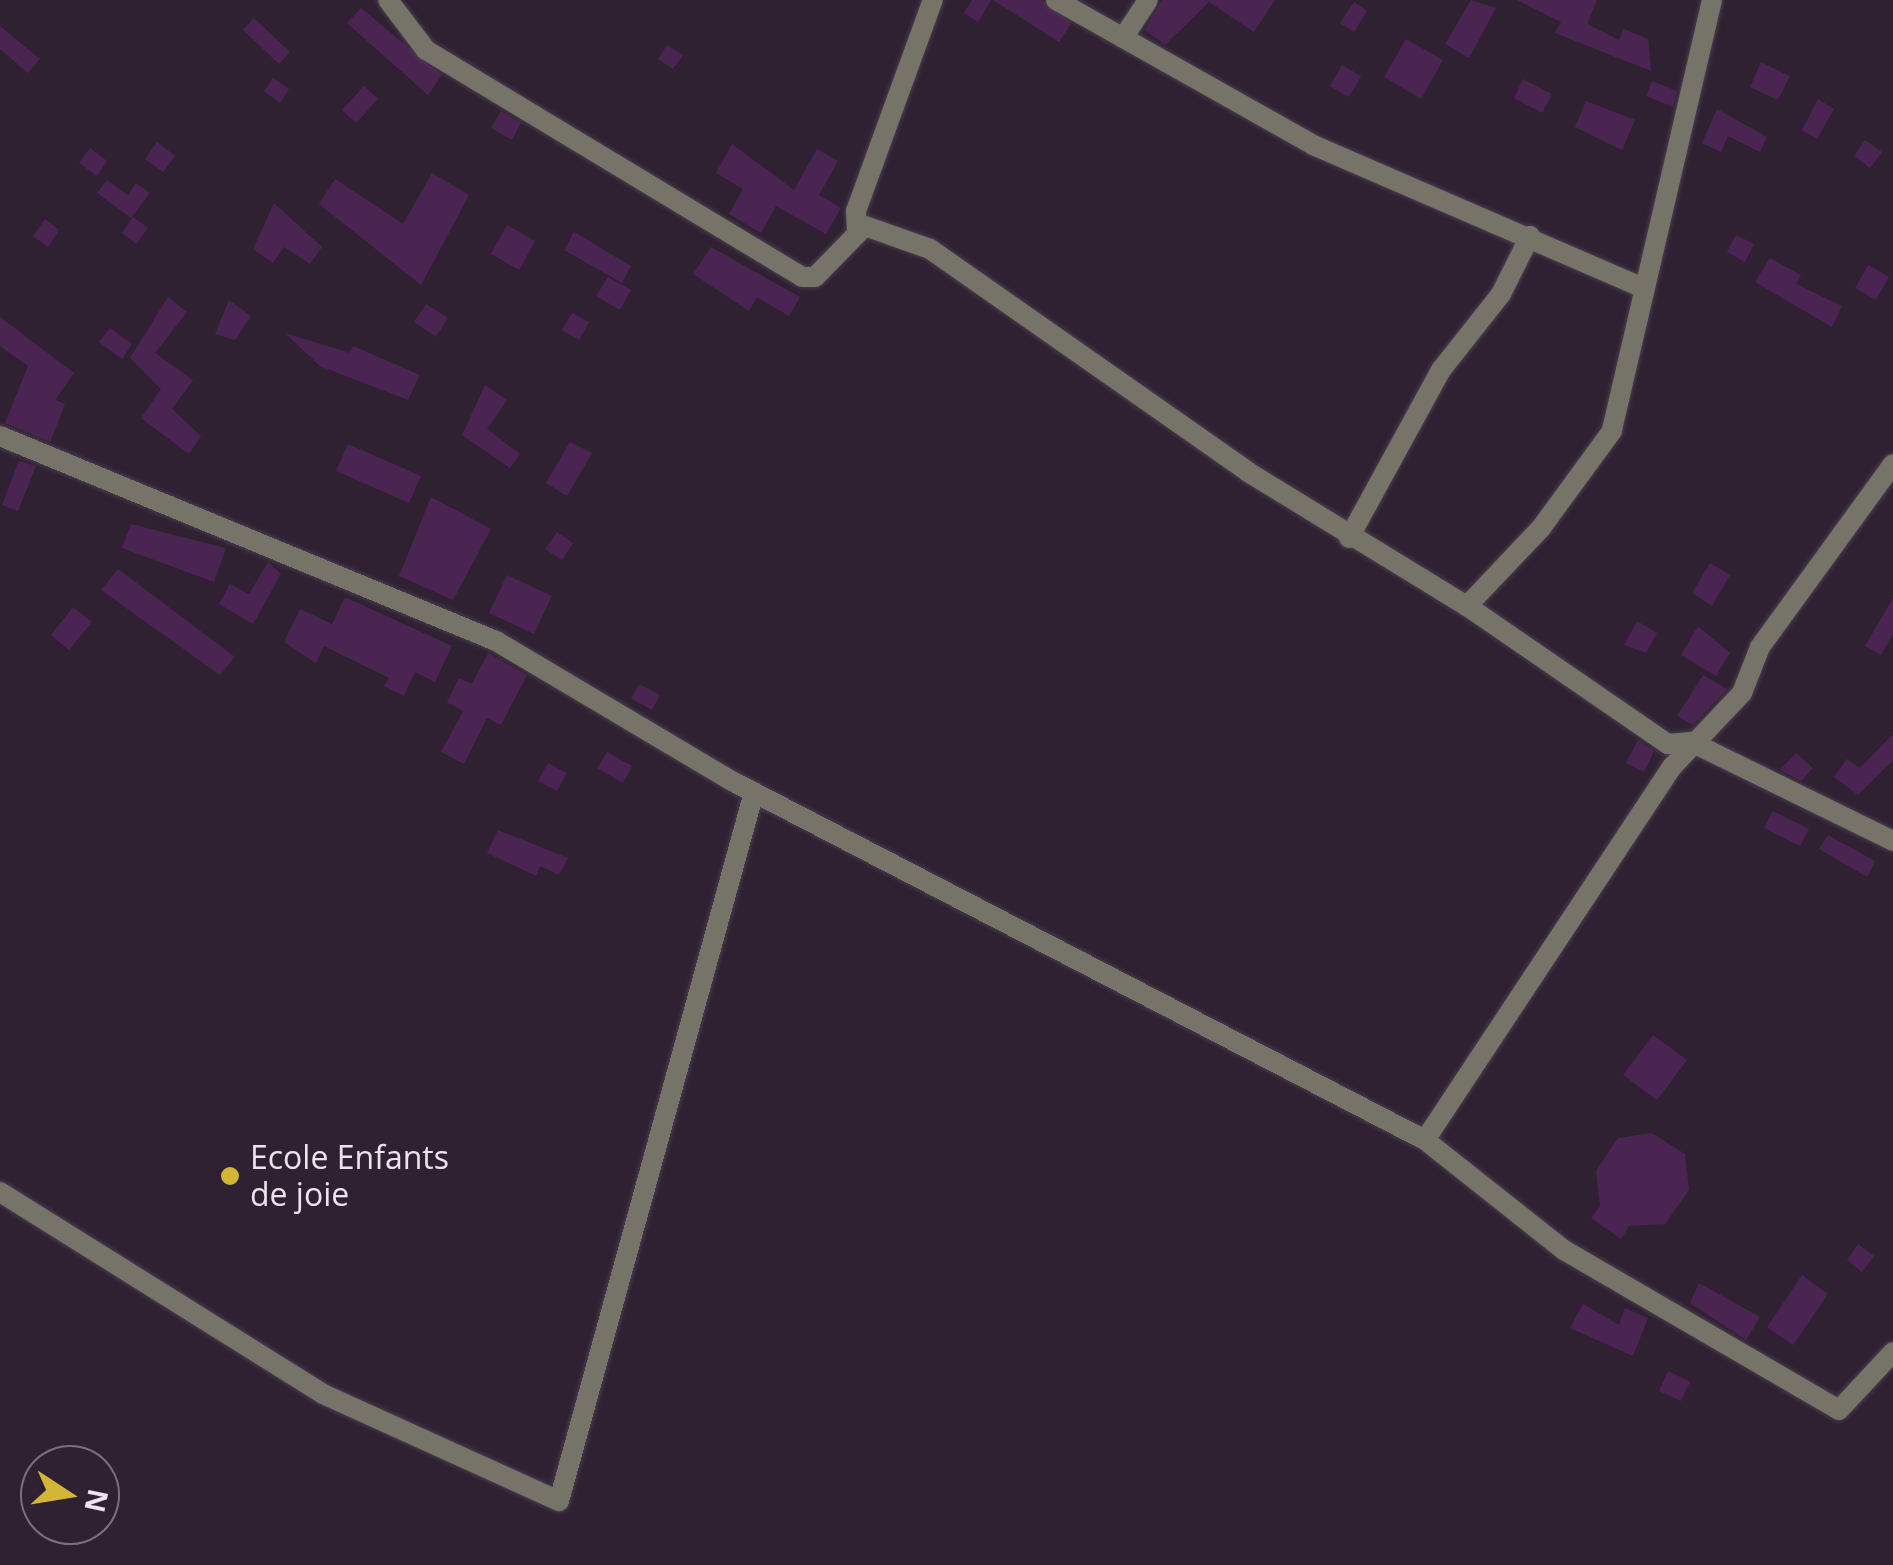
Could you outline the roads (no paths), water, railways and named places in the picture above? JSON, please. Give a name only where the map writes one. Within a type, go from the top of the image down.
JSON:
[{"type":"street","points":[[388,0],[426,50],[802,277],[815,277],[857,231],[882,225],[930,248],[1349,538],[1467,606],[1668,744],[1690,742],[1893,841]]},
{"type":"street","points":[[857,231],[856,212],[933,0]]},
{"type":"street","points":[[1056,0],[1313,145],[1644,288]]},
{"type":"street","points":[[1123,38],[1148,0]]},
{"type":"street","points":[[1467,606],[1541,528],[1612,431],[1712,0]]},
{"type":"street","points":[[1349,538],[1441,370],[1502,294],[1530,236]]},
{"type":"street","points":[[0,436],[496,642],[754,792],[1425,1140],[1564,1250],[1840,1410],[1886,1372],[1893,1352]]},
{"type":"street","points":[[1425,1140],[1690,742],[1742,693],[1771,631],[1893,464]]},
{"type":"street","points":[[0,1192],[323,1394],[559,1500],[754,792]]},
{"type":"place","name":"Ecole Enfants de joie","points":[[230,1176]]}]
